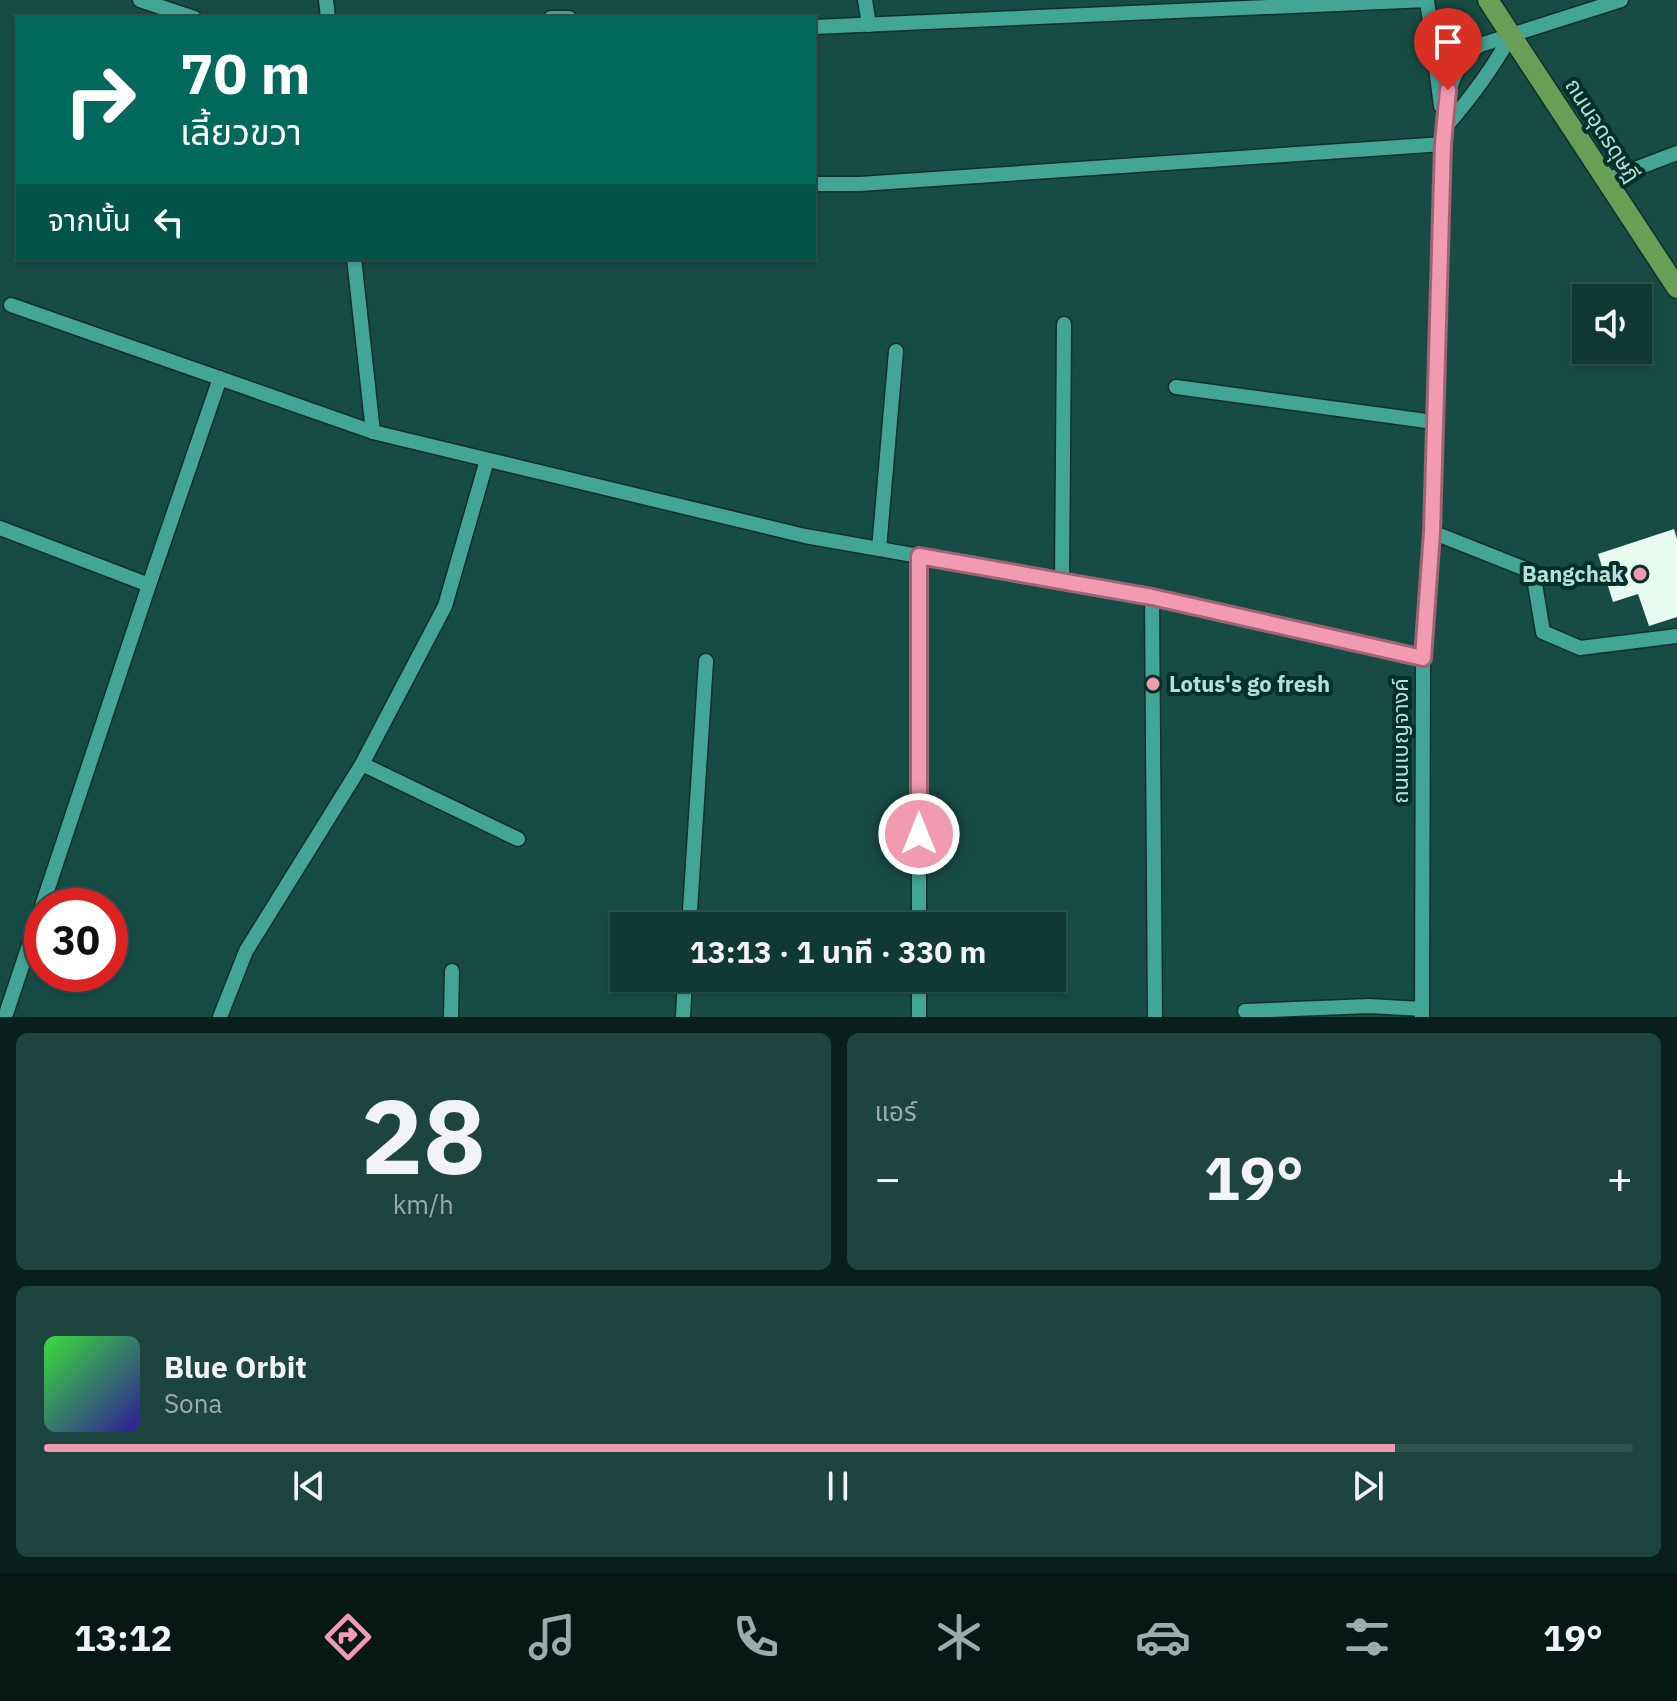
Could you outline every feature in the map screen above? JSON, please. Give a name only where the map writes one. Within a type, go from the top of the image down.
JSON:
[{"type":"main road","name":"ถนนอุดรดุษฎี","points":[[1488,0],[1677,288]]},
{"type":"street","points":[[140,0],[188,16]]},
{"type":"street","points":[[865,0],[869,25]]},
{"type":"street","points":[[816,27],[1427,0]]},
{"type":"street","name":"ถนนเบญจางค์","points":[[1427,0],[1443,137]]},
{"type":"street","name":"ถนนเบญจางค์","points":[[1422,1013],[1423,658],[1432,532],[1443,137],[1448,90],[1465,58],[1480,45],[1621,0]]},
{"type":"street","points":[[816,184],[860,184],[1443,137],[1495,64],[1511,35]]},
{"type":"street","points":[[1606,180],[1677,153]]},
{"type":"street","points":[[354,260],[373,432]]},
{"type":"street","points":[[11,305],[373,432],[805,536],[1152,597],[1423,658]]},
{"type":"street","points":[[1062,582],[1064,324]]},
{"type":"street","points":[[879,549],[896,351]]},
{"type":"street","points":[[5,1017],[220,378]]},
{"type":"street","points":[[1176,387],[1434,422]]},
{"type":"street","points":[[220,1017],[246,951],[362,764],[445,606],[487,460]]},
{"type":"street","points":[[0,528],[149,585]]},
{"type":"street","points":[[1432,532],[1533,572],[1543,632],[1580,648],[1677,636]]},
{"type":"street","points":[[919,556],[919,912]]},
{"type":"street","points":[[1152,597],[1155,1017]]},
{"type":"street","points":[[690,912],[706,661]]},
{"type":"street","points":[[362,764],[518,839]]},
{"type":"street","points":[[451,1017],[452,971]]},
{"type":"street","points":[[683,1017],[684,992]]},
{"type":"street","points":[[919,992],[919,1017]]},
{"type":"street","points":[[1245,1011],[1369,1006],[1422,1013]]},
{"type":"building","name":"Bangchak","points":[[1674,529],[1677,539],[1677,617],[1649,626],[1638,594],[1613,602],[1598,554]]},
{"type":"place","name":"Bangchak","points":[[1640,574]]},
{"type":"place","name":"Lotus's go fresh","points":[[1153,684]]},
{"type":"route","points":[[919,834],[919,556],[1152,597],[1423,658],[1432,532],[1443,144],[1448,90]]}]
